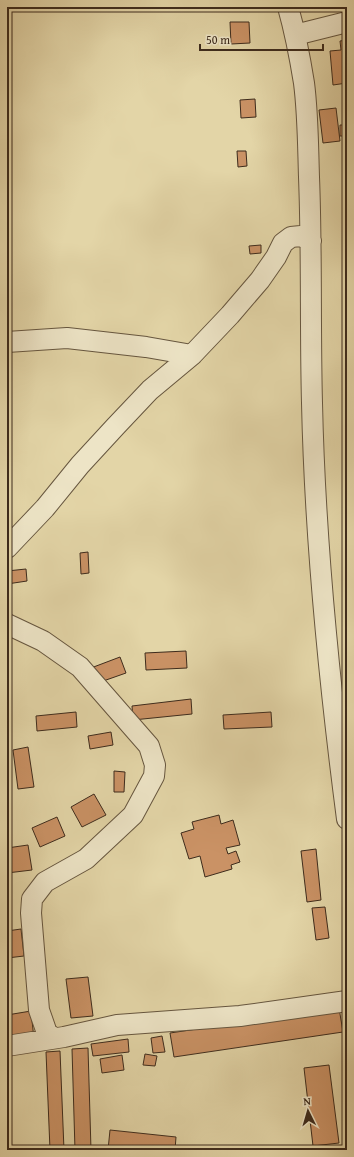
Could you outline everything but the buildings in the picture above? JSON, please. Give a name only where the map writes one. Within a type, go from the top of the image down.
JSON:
[{"type":"street","points":[[288,7],[295,35],[304,85],[308,143],[311,241],[312,403],[320,557],[336,736],[347,819]]},
{"type":"street","points":[[295,35],[347,22]]},
{"type":"street","points":[[7,548],[45,508],[80,465],[150,390],[192,355],[230,315],[260,280],[276,257],[283,243],[291,237],[301,236],[311,241]]},
{"type":"street","points":[[7,342],[67,338],[146,347],[192,355]]},
{"type":"street","points":[[7,624],[43,641],[80,668],[149,746],[155,765],[154,776],[133,815],[86,859],[45,882],[32,899],[31,913],[39,1010],[47,1032],[54,1038]]},
{"type":"street","points":[[7,1046],[117,1025],[240,1016],[347,1001]]}]
